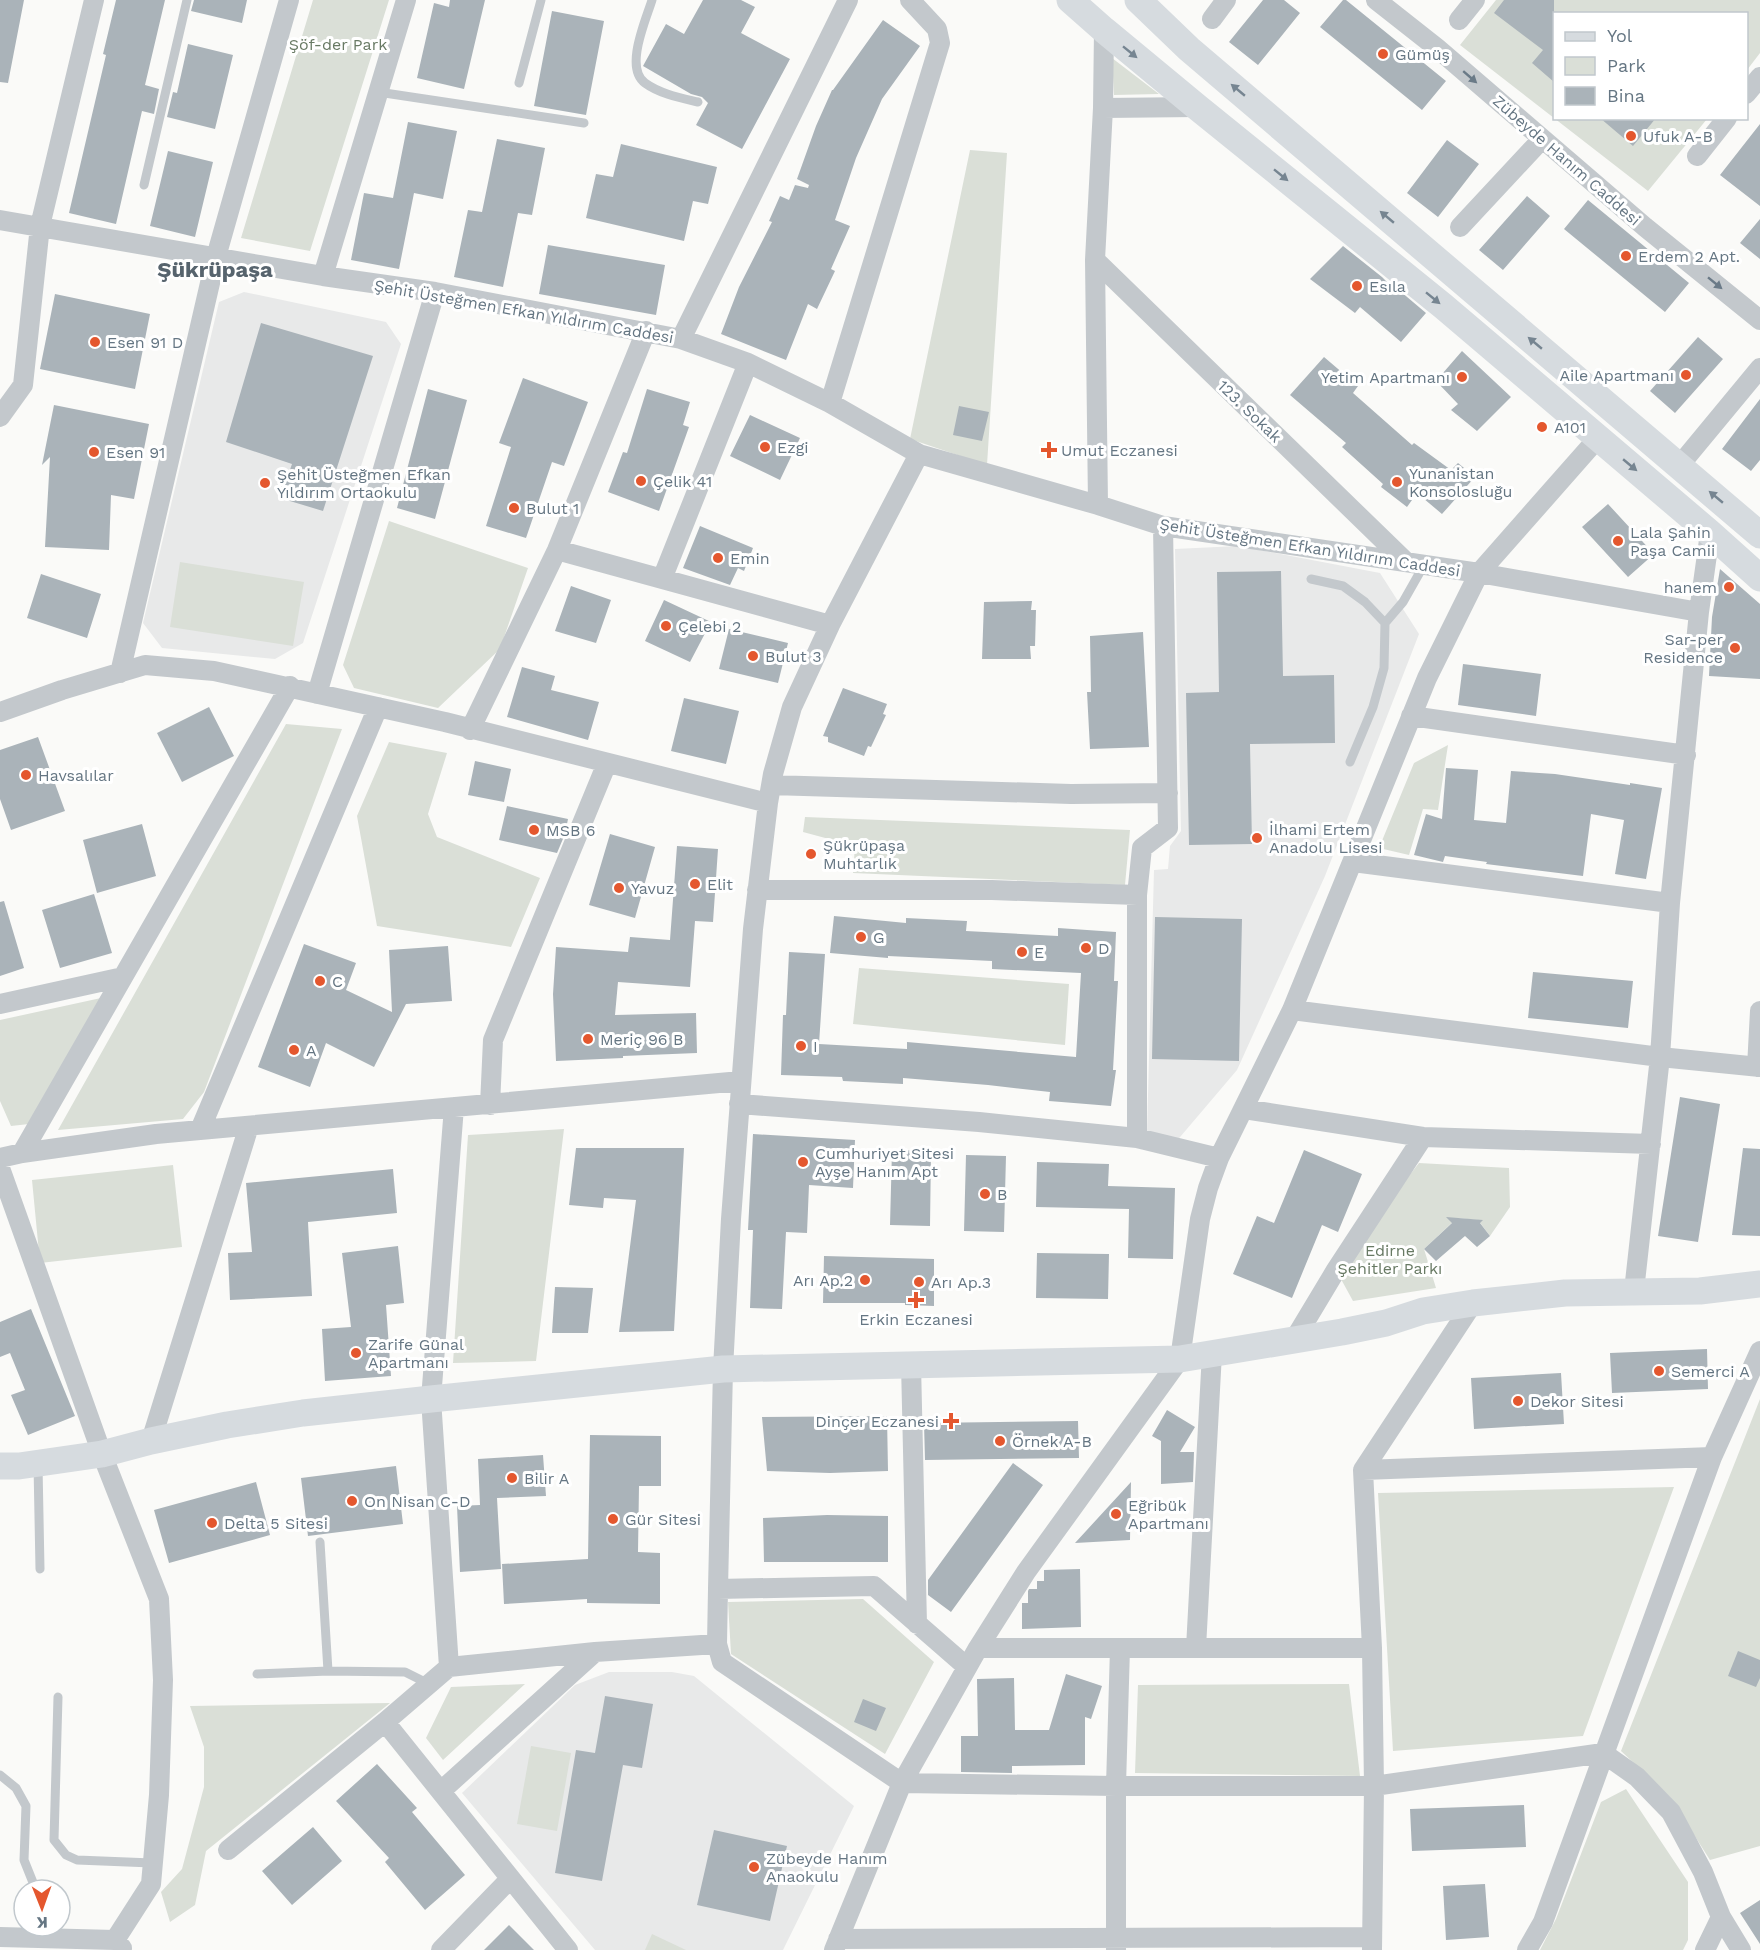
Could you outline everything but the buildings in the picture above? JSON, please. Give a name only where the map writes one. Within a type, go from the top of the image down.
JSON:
[{"type":"main road","points":[[1070,0],[1197,107],[1443,306],[1760,578]]},
{"type":"main road","points":[[1138,0],[1189,49],[1760,535]]},
{"type":"main road","points":[[0,1466],[102,1454],[227,1425],[303,1413],[431,1399],[723,1369],[1180,1359],[1386,1323],[1423,1311],[1473,1303],[1565,1293],[1700,1291],[1760,1284]]},
{"type":"street","points":[[0,417],[22,385],[40,226],[93,0]]},
{"type":"street","points":[[120,673],[216,257],[289,0]]},
{"type":"street","points":[[323,276],[406,0]]},
{"type":"street","points":[[681,339],[848,0]]},
{"type":"street","points":[[830,403],[940,43],[937,29],[910,0]]},
{"type":"street","points":[[1212,19],[1226,0]]},
{"type":"street","name":"Zübeyde Hanım Caddesi","points":[[1376,0],[1437,48],[1645,227],[1760,320]]},
{"type":"street","points":[[1459,20],[1475,0]]},
{"type":"street","points":[[1098,504],[1095,260],[1103,108],[1104,30]]},
{"type":"street","points":[[1748,92],[1760,77]]},
{"type":"street","points":[[1103,108],[1197,107]]},
{"type":"street","points":[[1697,156],[1725,120]]},
{"type":"street","points":[[1460,227],[1542,139]]},
{"type":"street","name":"Şehit Üsteğmen Efkan Yıldırım Caddesi","points":[[0,220],[323,276],[435,292],[681,339],[748,363],[830,403],[919,454],[1098,504],[1163,526],[1479,573],[1699,612]]},
{"type":"street","name":"123. Sokak","points":[[1095,260],[1415,564]]},
{"type":"street","points":[[317,694],[435,292]]},
{"type":"street","points":[[470,730],[556,550],[646,331]]},
{"type":"street","points":[[662,579],[748,363]]},
{"type":"street","points":[[1679,466],[1760,368]]},
{"type":"street","points":[[1473,1303],[1363,1470],[1372,1648],[1374,1786],[1372,1944],[836,1945],[902,1783],[978,1648],[1026,1572],[1180,1359],[1200,1219],[1219,1158],[1292,1010],[1427,678],[1479,573],[1598,438]]},
{"type":"street","points":[[919,454],[830,625],[792,707],[769,794],[757,890],[731,1219],[723,1369],[718,1588],[717,1644],[722,1662],[902,1783],[1374,1786],[1603,1753],[1637,1778],[1671,1812],[1703,1872],[1721,1917],[1741,1950]]},
{"type":"street","points":[[1137,1138],[1137,896],[1142,848],[1168,828],[1163,526]]},
{"type":"street","points":[[1634,1291],[1660,1057],[1670,903],[1699,612],[1710,533]]},
{"type":"street","points":[[556,550],[830,625]]},
{"type":"street","points":[[0,712],[145,665],[214,671],[290,686],[607,763],[769,794],[1168,793]]},
{"type":"street","points":[[22,1153],[290,686]]},
{"type":"street","points":[[200,1130],[378,707]]},
{"type":"street","points":[[1411,716],[1686,755]]},
{"type":"street","points":[[490,1105],[493,1040],[607,763]]},
{"type":"street","points":[[1353,862],[1670,903]]},
{"type":"street","points":[[757,890],[992,890],[1137,896]]},
{"type":"street","points":[[0,1004],[123,977]]},
{"type":"street","points":[[1292,1010],[1660,1057],[1758,1067],[1760,1011]]},
{"type":"street","points":[[0,1158],[156,1134],[741,1081]]},
{"type":"street","points":[[739,1104],[980,1122],[1137,1138],[1219,1158]]},
{"type":"street","points":[[449,1667],[431,1399],[454,1107]]},
{"type":"street","points":[[1244,1109],[1423,1137],[1651,1144]]},
{"type":"street","points":[[151,1441],[249,1126]]},
{"type":"street","points":[[1294,1340],[1336,1270],[1423,1137]]},
{"type":"street","points":[[0,1168],[102,1454],[159,1599],[163,1680],[159,1795],[151,1884],[117,1947],[72,1935]]},
{"type":"street","points":[[1527,1950],[1543,1922],[1712,1457],[1760,1351]]},
{"type":"street","points":[[1196,1648],[1212,1353]]},
{"type":"street","points":[[911,1364],[917,1624]]},
{"type":"street","points":[[1363,1470],[1712,1457]]},
{"type":"street","points":[[718,1588],[873,1586],[967,1667]]},
{"type":"street","points":[[228,1851],[449,1667],[595,1652],[717,1644]]},
{"type":"street","points":[[978,1648],[1372,1648]]},
{"type":"street","points":[[1117,1944],[1116,1786],[1120,1648]]},
{"type":"street","points":[[441,1791],[595,1652]]},
{"type":"street","points":[[385,1722],[568,1950]]},
{"type":"street","points":[[441,1950],[510,1879]]},
{"type":"street","points":[[1705,1950],[1721,1917]]},
{"type":"street","points":[[0,1937],[40,1944]]},
{"type":"lane","points":[[144,185],[187,0]]},
{"type":"lane","points":[[519,83],[541,0]]},
{"type":"lane","points":[[652,0],[637,47],[636,72],[644,83],[665,93],[698,102]]},
{"type":"lane","points":[[378,92],[584,123]]},
{"type":"lane","points":[[1350,762],[1373,707],[1384,668],[1385,623],[1403,602],[1415,564]]},
{"type":"lane","points":[[1311,579],[1342,585],[1365,602],[1385,623]]},
{"type":"lane","points":[[38,1463],[40,1569]]},
{"type":"lane","points":[[320,1542],[328,1671]]},
{"type":"lane","points":[[257,1674],[328,1671],[405,1672],[429,1684]]},
{"type":"lane","points":[[58,1698],[54,1840],[66,1855],[77,1860],[152,1863]]},
{"type":"lane","points":[[0,1775],[16,1788],[26,1806],[24,1860],[31,1878]]},
{"type":"shaded area","name":"Şehit Üsteğmen Efkan Yıldırım Ortaokulu","points":[[244,292],[386,322],[401,344],[303,643],[275,659],[162,648],[143,623],[219,302]]},
{"type":"shaded area","name":"İlhami Ertem Anadolu Lisesi","points":[[1238,546],[1380,573],[1419,634],[1325,876],[1237,1070],[1175,1143],[1147,1133],[1154,870],[1168,869],[1170,846],[1181,831],[1175,549]]},
{"type":"shaded area","points":[[609,1672],[672,1672],[694,1676],[854,1806],[783,1950],[595,1950],[462,1793],[575,1685]]},
{"type":"green space","name":"Şöf-der Park","points":[[313,0],[389,0],[310,251],[241,238]]},
{"type":"green space","points":[[1496,0],[1760,0],[1760,53],[1748,69],[1748,12],[1553,12],[1553,117],[1460,45]]},
{"type":"green space","points":[[1112,58],[1159,94],[1114,95]]},
{"type":"green space","points":[[1557,120],[1706,120],[1648,191]]},
{"type":"green space","points":[[970,150],[1007,153],[987,465],[910,439]]},
{"type":"green space","points":[[389,521],[528,568],[500,649],[438,708],[354,688],[343,665]]},
{"type":"green space","points":[[180,562],[304,582],[293,646],[170,627]]},
{"type":"green space","points":[[286,724],[342,729],[204,1092],[183,1119],[58,1130]]},
{"type":"green space","points":[[389,742],[447,753],[428,814],[437,837],[540,878],[511,947],[377,926],[357,816]]},
{"type":"green space","points":[[1448,745],[1438,810],[1423,809],[1409,855],[1379,848],[1414,763]]},
{"type":"green space","points":[[805,817],[1130,830],[1125,885],[853,873],[855,846],[803,832]]},
{"type":"green space","points":[[859,968],[1069,984],[1065,1045],[853,1024]]},
{"type":"green space","points":[[101,998],[29,1124],[11,1126],[0,1101],[0,1020]]},
{"type":"green space","points":[[564,1129],[536,1361],[453,1363],[468,1135]]},
{"type":"green space","name":"Edirne Şehitler Parkı","points":[[1419,1163],[1509,1168],[1510,1207],[1490,1236],[1478,1220],[1457,1218],[1424,1249],[1436,1288],[1353,1301],[1336,1270]]},
{"type":"green space","points":[[173,1165],[182,1247],[40,1263],[32,1180]]},
{"type":"green space","points":[[1760,1399],[1760,1846],[1710,1860],[1670,1797],[1621,1751]]},
{"type":"green space","points":[[1674,1487],[1583,1736],[1393,1751],[1378,1493]]},
{"type":"green space","points":[[863,1599],[934,1662],[885,1754],[731,1654],[728,1602]]},
{"type":"green space","points":[[525,1684],[443,1760],[426,1738],[451,1687]]},
{"type":"green space","points":[[1349,1684],[1360,1776],[1135,1773],[1138,1685]]},
{"type":"green space","points":[[390,1703],[206,1851],[195,1905],[170,1922],[161,1892],[182,1869],[204,1787],[204,1747],[190,1706]]},
{"type":"green space","points":[[531,1746],[571,1753],[557,1831],[517,1824]]},
{"type":"green space","points":[[1626,1789],[1688,1882],[1688,1940],[1683,1950],[1540,1950],[1556,1919],[1601,1802]]},
{"type":"green space","points":[[652,1934],[686,1950],[645,1950]]},
{"type":"place","name":"Gümüş","points":[[1383,54]]},
{"type":"place","name":"Ufuk A-B","points":[[1631,136]]},
{"type":"place","name":"Erdem 2 Apt.","points":[[1626,256]]},
{"type":"place","name":"Esıla","points":[[1357,286]]},
{"type":"place","name":"Esen 91 D","points":[[95,342]]},
{"type":"place","name":"Aile Apartmanı","points":[[1686,375]]},
{"type":"place","name":"Yetim Apartmanı","points":[[1462,377]]},
{"type":"place","name":"A101","points":[[1542,427]]},
{"type":"place","name":"Ezgi","points":[[765,447]]},
{"type":"place","name":"Umut Eczanesi","points":[[1049,450]]},
{"type":"place","name":"Esen 91","points":[[94,452]]},
{"type":"place","name":"Çelik 41","points":[[641,481]]},
{"type":"place","name":"Yunanistan Konsolosluğu","points":[[1397,482]]},
{"type":"place","name":"Şehit Üsteğmen Efkan Yıldırım Ortaokulu","points":[[265,483]]},
{"type":"place","name":"Bulut 1","points":[[514,508]]},
{"type":"place","name":"Lala Şahin Paşa Camii","points":[[1618,541]]},
{"type":"place","name":"Emin","points":[[718,558]]},
{"type":"place","name":"hanem","points":[[1729,587]]},
{"type":"place","name":"Çelebi 2","points":[[666,626]]},
{"type":"place","name":"Sar-per Residence","points":[[1735,648]]},
{"type":"place","name":"Bulut 3","points":[[753,656]]},
{"type":"place","name":"Havsalılar","points":[[26,775]]},
{"type":"place","name":"MSB 6","points":[[534,830]]},
{"type":"place","name":"İlhami Ertem Anadolu Lisesi","points":[[1257,838]]},
{"type":"place","name":"Şükrüpaşa Muhtarlık","points":[[811,854]]},
{"type":"place","name":"Elit","points":[[695,884]]},
{"type":"place","name":"Yavuz","points":[[619,888]]},
{"type":"place","name":"G","points":[[861,937]]},
{"type":"place","name":"D","points":[[1086,948]]},
{"type":"place","name":"E","points":[[1022,952]]},
{"type":"place","name":"C","points":[[320,981]]},
{"type":"place","name":"Meriç 96 B","points":[[588,1039]]},
{"type":"place","name":"I","points":[[801,1046]]},
{"type":"place","name":"A","points":[[294,1050]]},
{"type":"place","name":"Cumhuriyet Sitesi Ayşe Hanım Apt","points":[[803,1162]]},
{"type":"place","name":"B","points":[[985,1194]]},
{"type":"place","name":"Arı Ap.2","points":[[865,1280]]},
{"type":"place","name":"Arı Ap.3","points":[[919,1282]]},
{"type":"place","name":"Erkin Eczanesi","points":[[916,1300]]},
{"type":"place","name":"Zarife Günal Apartmanı","points":[[356,1353]]},
{"type":"place","name":"Semerci A","points":[[1659,1371]]},
{"type":"place","name":"Dekor Sitesi","points":[[1518,1401]]},
{"type":"place","name":"Dinçer Eczanesi","points":[[951,1421]]},
{"type":"place","name":"Örnek A-B","points":[[1000,1441]]},
{"type":"place","name":"Bilir A","points":[[512,1478]]},
{"type":"place","name":"On Nisan C-D","points":[[352,1501]]},
{"type":"place","name":"Eğribük Apartmanı","points":[[1116,1514]]},
{"type":"place","name":"Gür Sitesi","points":[[613,1519]]},
{"type":"place","name":"Delta 5 Sitesi","points":[[212,1523]]},
{"type":"place","name":"Zübeyde Hanım Anaokulu","points":[[754,1867]]},
{"type":"district","name":"Şükrüpaşa","points":[[215,269]]}]
